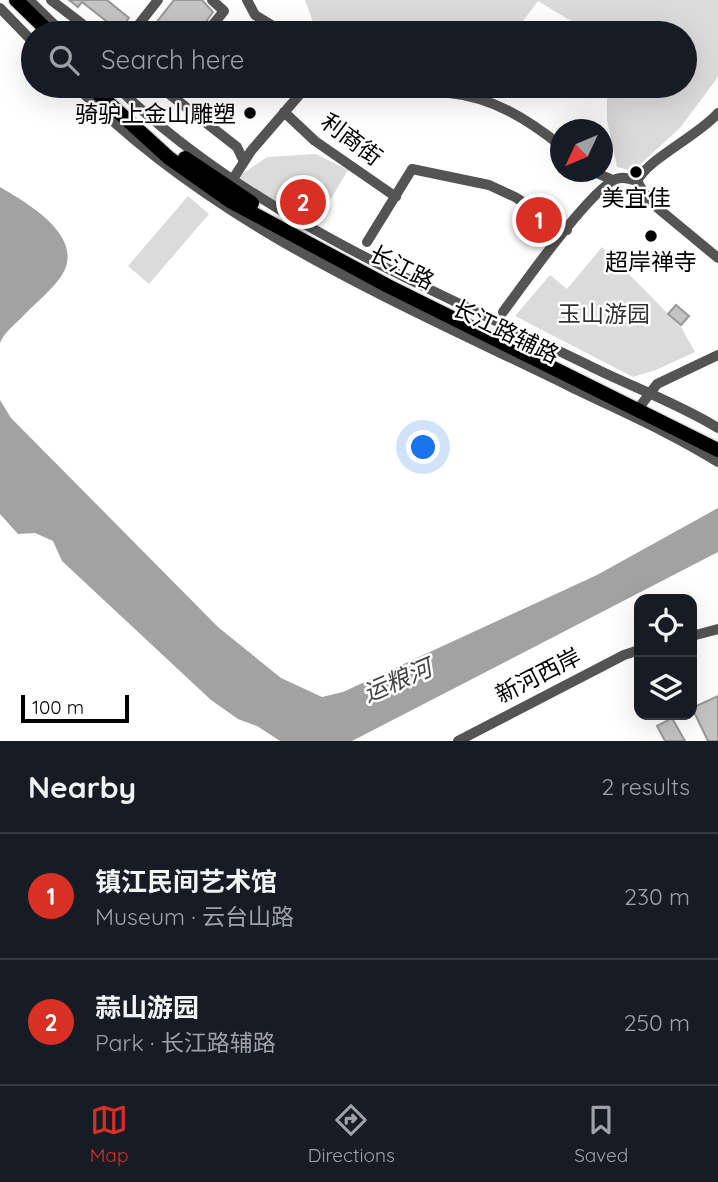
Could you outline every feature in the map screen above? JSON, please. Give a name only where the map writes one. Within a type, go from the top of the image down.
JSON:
[{"type":"main road","points":[[4,0],[25,21]]},
{"type":"main road","points":[[16,0],[38,21]]},
{"type":"main road","name":"长江路","points":[[103,98],[169,159],[242,208],[388,286],[643,401],[718,450]]},
{"type":"main road","name":"长江路","points":[[117,98],[166,144],[230,183],[299,232],[718,440]]},
{"type":"street","points":[[29,0],[51,21]]},
{"type":"street","points":[[51,0],[78,21]]},
{"type":"street","points":[[141,21],[158,0]]},
{"type":"street","points":[[212,0],[225,11],[216,21]]},
{"type":"street","points":[[247,0],[255,15],[265,21]]},
{"type":"street","points":[[0,8],[21,30]]},
{"type":"street","name":"长江路辅路","points":[[90,98],[173,172],[266,233],[384,295],[656,428],[718,462]]},
{"type":"street","points":[[129,98],[162,129],[230,183],[296,98]]},
{"type":"street","points":[[177,98],[237,147],[244,162]]},
{"type":"street","points":[[475,98],[520,117],[550,137]]},
{"type":"street","name":"利商街","points":[[284,112],[315,141],[396,197]]},
{"type":"street","points":[[637,181],[642,171],[688,140],[718,113]]},
{"type":"street","points":[[368,242],[412,169],[466,179],[515,197],[567,230]]},
{"type":"street","points":[[613,180],[623,177],[637,181],[648,200],[718,258]]},
{"type":"street","points":[[503,312],[567,230],[611,182]]},
{"type":"street","points":[[718,355],[657,384],[643,401],[718,428]]},
{"type":"street","points":[[697,635],[718,629]]},
{"type":"street","name":"新河西岸","points":[[458,741],[634,652]]},
{"type":"green space","points":[[305,0],[718,0],[718,77],[680,128],[633,171],[617,167],[613,148],[613,119],[607,119],[607,98],[697,98],[697,21],[571,21],[538,1],[523,21],[313,21]]},
{"type":"green space","points":[[316,154],[348,170],[315,226],[238,177],[267,157]]},
{"type":"green space","points":[[188,196],[209,214],[149,284],[128,266]]},
{"type":"green space","name":"玉山游园","points":[[602,247],[681,327],[695,352],[656,370],[633,377],[515,316],[550,275],[567,289]]},
{"type":"water","points":[[0,187],[50,222],[66,247],[67,261],[58,280],[8,331],[0,343]]},
{"type":"water","name":"运粮河","points":[[0,400],[11,418],[218,627],[281,678],[322,697],[343,692],[597,575],[718,508],[718,552],[352,741],[280,741],[257,726],[238,719],[211,700],[62,561],[53,541],[35,533],[18,534],[0,514]]},
{"type":"building","points":[[69,0],[107,0],[129,18],[127,21],[106,21],[82,2],[78,7]]},
{"type":"building","points":[[174,0],[202,0],[213,12],[207,21],[157,21]]},
{"type":"building","points":[[676,305],[689,316],[681,325],[668,314]]},
{"type":"building","points":[[718,696],[718,741],[708,741],[697,718],[697,706]]},
{"type":"building","points":[[673,720],[685,741],[665,741],[657,726]]},
{"type":"place","name":"骑驴上金山雕塑","points":[[250,113]]},
{"type":"place","name":"美宜佳","points":[[636,172]]},
{"type":"place","name":"蒜山游园","points":[[303,202]]},
{"type":"place","name":"镇江民间艺术馆","points":[[539,220]]},
{"type":"place","name":"超岸禅寺","points":[[651,236]]}]
